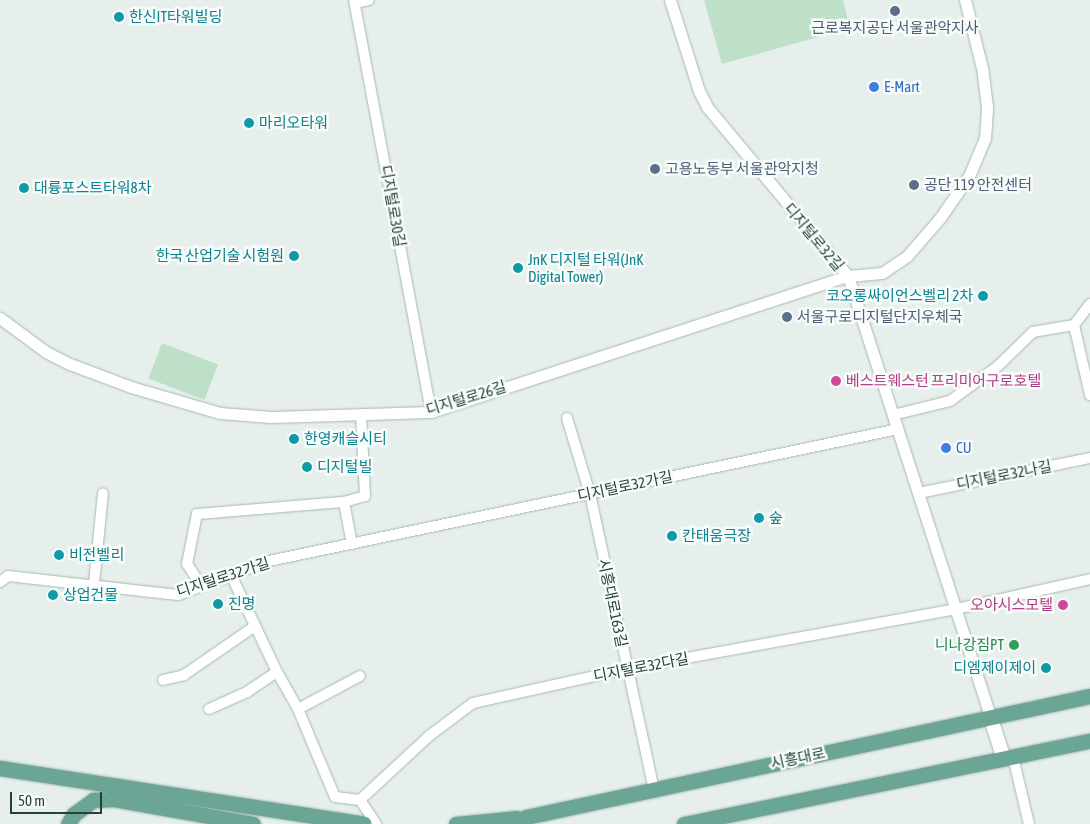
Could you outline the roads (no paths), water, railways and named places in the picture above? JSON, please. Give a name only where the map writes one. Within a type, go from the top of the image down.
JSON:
[{"type":"main road","name":"시흥대로","points":[[508,824],[526,817],[1090,696]]},
{"type":"main road","name":"디지털로32길","points":[[990,716],[1008,758]]},
{"type":"main road","points":[[684,824],[1090,741]]},
{"type":"main road","points":[[0,768],[364,824]]},
{"type":"main road","points":[[68,824],[74,814],[93,800],[114,799],[253,824]]},
{"type":"main road","points":[[456,824],[526,817]]},
{"type":"street","points":[[355,2],[369,0]]},
{"type":"street","name":"디지털로32길","points":[[670,0],[699,91],[707,107],[848,276],[990,716]]},
{"type":"street","name":"디지털로26길","points":[[0,318],[46,352],[70,364],[131,387],[220,413],[271,417],[431,412],[848,276],[882,273],[907,256],[940,218],[969,176],[980,151],[987,108],[982,68],[965,0]]},
{"type":"street","name":"디지털로30길","points":[[355,2],[431,412]]},
{"type":"street","points":[[893,415],[950,401],[998,366],[1033,332],[1074,325],[1090,304]]},
{"type":"street","points":[[1074,325],[1090,395]]},
{"type":"street","points":[[201,586],[187,564],[197,514],[344,502],[365,496],[361,414]]},
{"type":"street","name":"시흥대로163길","points":[[567,418],[590,494],[626,669],[654,789]]},
{"type":"street","name":"디지털로32가길","points":[[0,582],[8,576],[94,583],[178,594],[269,561],[898,429]]},
{"type":"street","name":"디지털로32나길","points":[[919,493],[1090,458]]},
{"type":"street","points":[[94,583],[102,493]]},
{"type":"street","points":[[344,502],[352,544]]},
{"type":"street","points":[[231,575],[277,672],[298,709],[335,797],[360,800],[376,824]]},
{"type":"street","points":[[956,610],[1090,579]]},
{"type":"street","name":"디지털로32다길","points":[[360,800],[429,736],[473,704],[626,669],[956,610]]},
{"type":"street","points":[[163,680],[184,675],[255,626]]},
{"type":"street","points":[[209,709],[247,692],[277,672]]},
{"type":"street","points":[[298,709],[360,676]]},
{"type":"street","points":[[1008,758],[1029,824]]},
{"type":"place","name":"근로복지공단 서울관악지사","points":[[895,11]]},
{"type":"place","name":"한신IT타워빌딩","points":[[119,17]]},
{"type":"place","name":"E-Mart","points":[[874,87]]},
{"type":"place","name":"마리오타워","points":[[249,123]]},
{"type":"place","name":"고용노동부 서울관악지청","points":[[655,169]]},
{"type":"place","name":"공단 119 안전센터","points":[[914,185]]},
{"type":"place","name":"대륭포스트타워8차","points":[[24,188]]},
{"type":"place","name":"한국 산업기술 시험원","points":[[294,256]]},
{"type":"place","name":"JnK 디지털 타워(JnK Digital Tower)","points":[[518,268]]},
{"type":"place","name":"코오롱싸이언스벨리 2차","points":[[983,296]]},
{"type":"place","name":"서울구로디지털단지우체국","points":[[787,317]]},
{"type":"place","name":"베스트웨스턴 프리미어구로호텔","points":[[836,381]]},
{"type":"place","name":"한영캐슬시티","points":[[294,439]]},
{"type":"place","name":"CU","points":[[946,448]]},
{"type":"place","name":"디지털빌","points":[[307,467]]},
{"type":"place","name":"숲","points":[[759,518]]},
{"type":"place","name":"칸태움극장","points":[[672,536]]},
{"type":"place","name":"비전벨리","points":[[59,555]]},
{"type":"place","name":"상업건물","points":[[53,595]]},
{"type":"place","name":"진명","points":[[218,604]]},
{"type":"place","name":"오아시스모텔","points":[[1063,605]]},
{"type":"place","name":"니나강짐PT","points":[[1014,645]]},
{"type":"place","name":"디엠제이제이","points":[[1046,668]]}]
